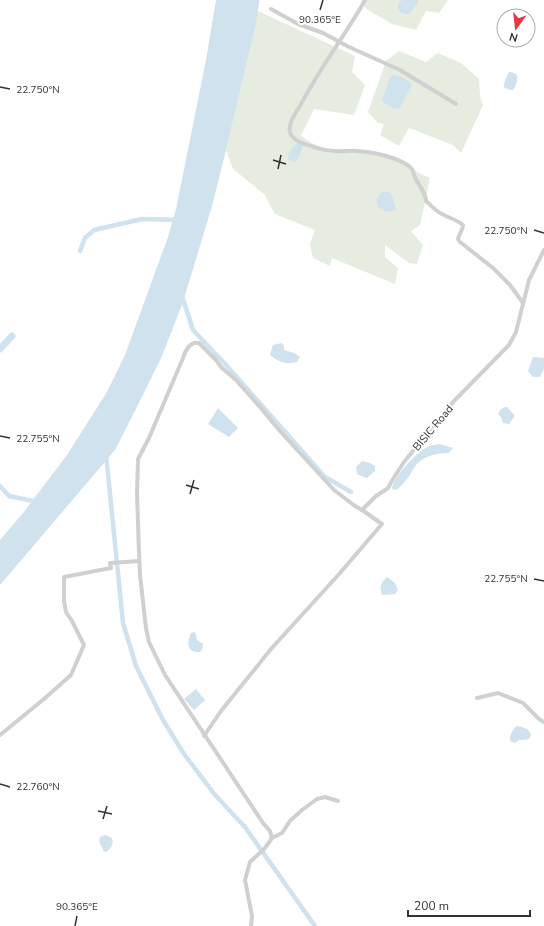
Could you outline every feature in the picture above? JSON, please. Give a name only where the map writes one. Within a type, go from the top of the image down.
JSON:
[{"type":"street","points":[[365,0],[315,79],[291,122],[291,136],[305,144],[333,151],[358,151],[382,155],[398,160],[411,169],[426,198],[426,202],[434,210],[459,221],[463,225],[458,239],[460,242],[494,268],[510,285],[523,303]]},
{"type":"street","points":[[271,9],[298,24],[323,33],[400,70],[456,104]]},
{"type":"street","name":"BISIC Road","points":[[362,510],[376,496],[388,488],[404,462],[454,401],[509,345],[516,332],[529,280],[544,250]]},
{"type":"street","points":[[204,736],[221,711],[271,649],[382,524],[334,490],[278,430],[236,380],[222,368],[199,343],[195,342],[189,346],[184,353],[149,438],[138,459],[137,493],[139,561],[149,642],[164,675],[204,736],[263,823],[270,831],[272,838]]},
{"type":"street","points":[[0,736],[71,675],[84,645],[66,612],[64,601],[64,577],[111,568],[110,563],[139,561]]},
{"type":"street","points":[[477,698],[498,692],[524,704],[539,720],[544,722]]},
{"type":"street","points":[[251,926],[252,916],[245,880],[250,862],[265,848],[272,838],[282,833],[290,821],[317,799],[325,797],[338,801]]},
{"type":"shaded area","points":[[367,0],[448,0],[439,13],[426,11],[416,30],[392,24],[368,10],[363,5]]},
{"type":"shaded area","points":[[258,11],[355,56],[352,72],[365,85],[354,115],[314,109],[301,136],[328,153],[366,152],[398,161],[430,178],[420,225],[411,231],[423,245],[417,264],[409,263],[385,245],[385,257],[398,268],[395,284],[332,258],[330,266],[313,258],[310,244],[315,230],[275,214],[264,194],[233,169],[226,150]]},
{"type":"shaded area","points":[[399,51],[426,62],[438,53],[461,63],[479,79],[480,96],[483,105],[461,153],[453,145],[409,128],[399,146],[380,135],[384,124],[378,123],[368,112],[386,61]]},
{"type":"water","points":[[216,0],[259,0],[259,3],[256,23],[212,206],[183,302],[162,356],[115,450],[0,585],[0,540],[23,513],[67,455],[107,392],[125,355],[168,237],[176,209],[206,60]]},
{"type":"water","points":[[402,0],[418,0],[418,3],[409,14],[405,14],[398,10],[398,5]]},
{"type":"water","points":[[509,72],[516,74],[518,78],[514,89],[512,90],[504,88]]},
{"type":"water","points":[[393,75],[406,79],[411,85],[400,108],[398,109],[389,106],[383,102],[382,99],[390,78]]},
{"type":"water","points":[[298,143],[303,145],[300,154],[295,162],[290,161],[288,159],[289,152]]},
{"type":"water","points":[[383,192],[389,192],[392,196],[396,209],[387,211],[379,208],[377,200]]},
{"type":"water","points":[[282,343],[284,350],[294,353],[300,357],[297,362],[282,362],[270,355],[273,345]]},
{"type":"water","points":[[533,357],[544,358],[544,369],[540,377],[533,377],[528,371]]},
{"type":"water","points":[[507,407],[515,416],[509,424],[503,423],[498,414],[500,410]]},
{"type":"water","points":[[218,408],[238,428],[229,437],[208,424]]},
{"type":"water","points":[[440,444],[453,448],[449,453],[436,454],[424,458],[416,465],[410,475],[397,490],[392,489],[396,478],[417,454],[427,447]]},
{"type":"water","points":[[362,461],[375,466],[375,471],[367,478],[357,474],[356,467]]},
{"type":"water","points":[[387,577],[395,583],[398,590],[395,594],[382,595],[381,585]]},
{"type":"water","points":[[194,632],[197,640],[203,644],[200,652],[192,651],[188,643],[191,633]]},
{"type":"water","points":[[196,689],[205,700],[194,710],[184,699]]},
{"type":"water","points":[[517,726],[527,729],[531,734],[530,738],[526,740],[519,740],[515,743],[510,741],[510,737]]},
{"type":"water","points":[[105,835],[113,840],[112,846],[106,852],[103,851],[99,842],[100,837]]},
{"type":"waterway","points":[[80,251],[85,238],[94,230],[142,219],[179,220]]},
{"type":"waterway","points":[[182,296],[193,330],[325,477],[351,492]]},
{"type":"waterway","points":[[0,349],[12,336]]},
{"type":"waterway","points":[[106,454],[123,623],[136,666],[163,720],[184,754],[215,795],[245,827],[315,926]]},
{"type":"waterway","points":[[0,486],[9,496],[38,503]]}]
